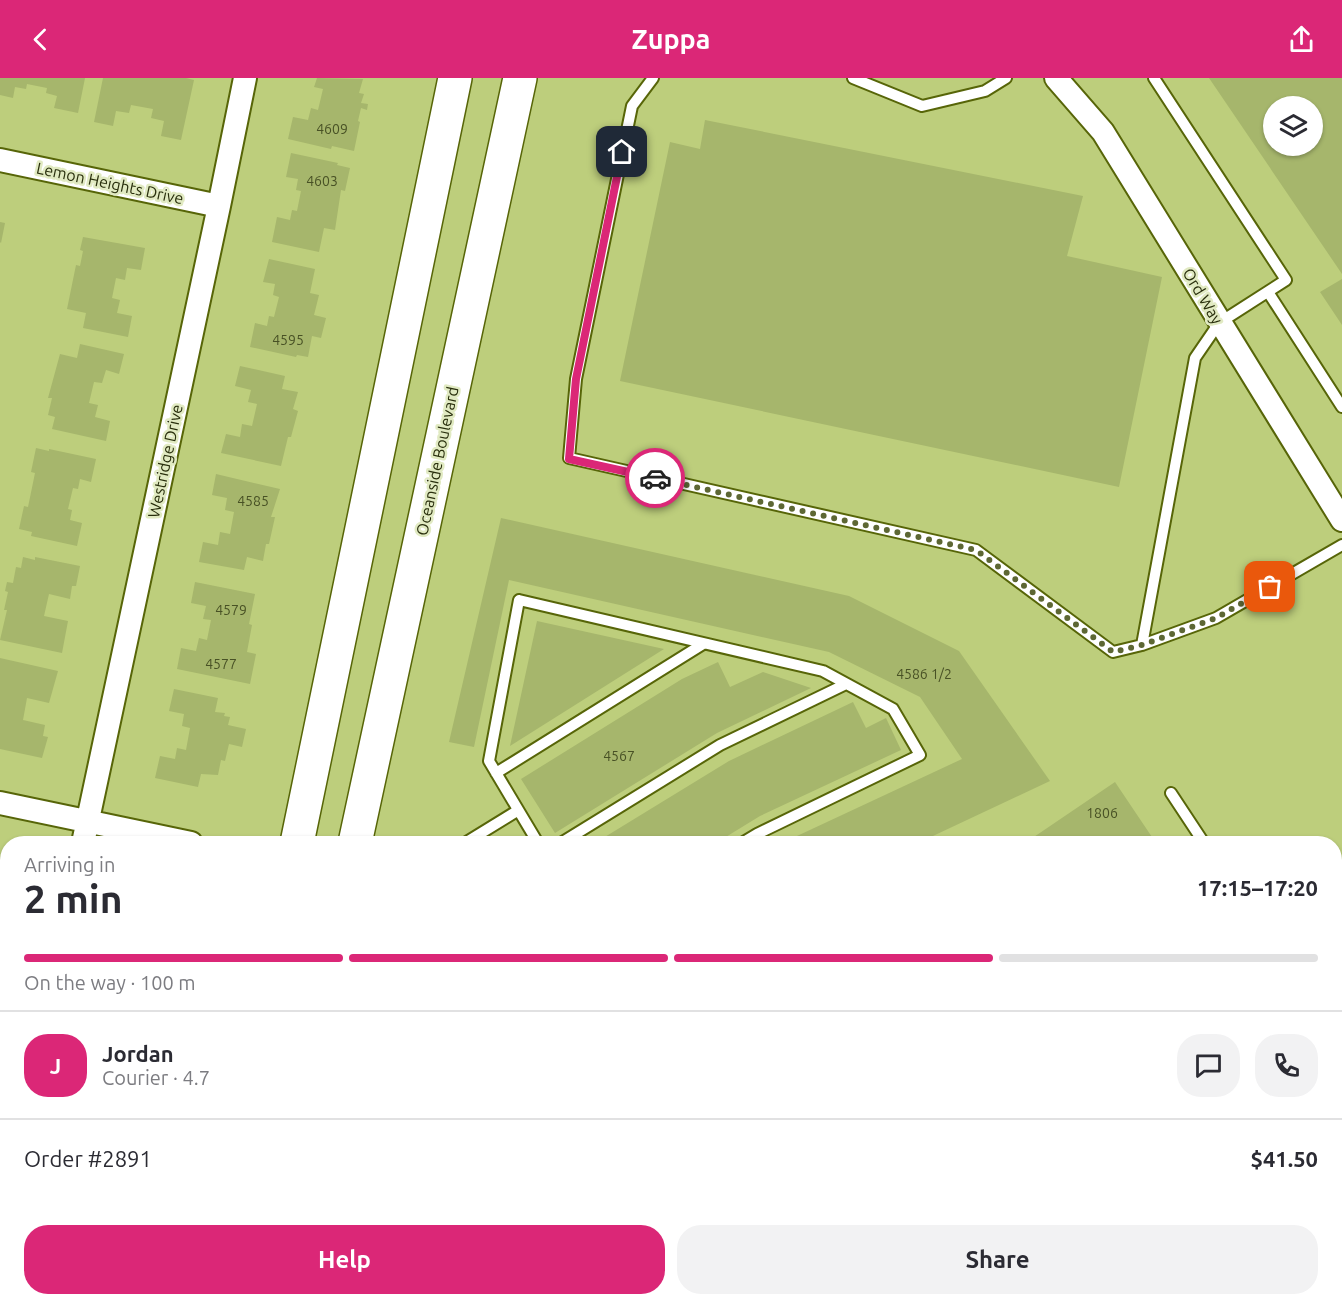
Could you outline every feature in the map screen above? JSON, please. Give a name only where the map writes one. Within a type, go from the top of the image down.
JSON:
[{"type":"main road","points":[[298,836],[454,78]]},
{"type":"main road","name":"Oceanside Boulevard","points":[[357,836],[520,78]]},
{"type":"street","name":"Westridge Drive","points":[[86,833],[245,78]]},
{"type":"street","name":"Ord Way","points":[[1056,78],[1103,132],[1342,520]]},
{"type":"street","name":"Lemon Heights Drive","points":[[0,160],[219,206]]},
{"type":"street","points":[[0,803],[86,833],[118,836]]},
{"type":"lane","points":[[653,78],[632,106],[576,379],[569,459],[976,550],[1113,652],[1142,645],[1216,618],[1342,545]]},
{"type":"lane","points":[[853,78],[922,106],[985,91],[1005,78]]},
{"type":"lane","points":[[1142,645],[1195,358],[1219,323],[1286,280],[1154,78]]},
{"type":"lane","points":[[1268,292],[1342,407]]},
{"type":"lane","points":[[533,836],[489,761],[519,600],[823,671],[893,709],[920,755],[754,836]]},
{"type":"lane","points":[[496,773],[703,644]]},
{"type":"lane","points":[[572,836],[720,745],[846,684]]},
{"type":"lane","points":[[1171,793],[1199,836]]},
{"type":"lane","points":[[476,836],[517,811]]},
{"type":"building","points":[[0,78],[85,78],[78,113],[54,108],[57,96],[46,93],[47,88],[27,84],[26,89],[15,87],[13,98],[0,95]]},
{"type":"building","points":[[103,78],[186,78],[194,80],[181,140],[161,136],[164,121],[151,118],[153,109],[131,105],[129,113],[116,111],[113,126],[94,122]]},
{"type":"building","points":[[317,78],[363,79],[359,93],[364,94],[361,103],[368,104],[367,110],[361,108],[354,151],[332,146],[331,149],[288,139],[293,117],[308,120],[311,108],[318,110],[323,89],[314,87]]},
{"type":"building","points":[[1209,78],[1342,78],[1342,274]]},
{"type":"building","points":[[705,120],[1083,196],[1067,256],[1162,277],[1119,487],[620,381],[670,142],[700,149]]},
{"type":"building","points":[[291,153],[338,163],[337,165],[350,168],[345,191],[341,190],[335,230],[324,228],[319,252],[272,242],[277,217],[290,220],[292,210],[297,211],[301,191],[296,190],[298,179],[286,177]]},
{"type":"building","points":[[0,222],[5,223],[1,243],[0,242]]},
{"type":"building","points":[[83,237],[145,248],[141,270],[127,268],[125,280],[116,278],[112,298],[120,300],[117,313],[132,316],[128,337],[83,328],[86,313],[67,309],[76,265],[80,266]]},
{"type":"building","points":[[269,259],[315,269],[310,293],[319,295],[314,315],[326,318],[321,338],[312,336],[308,357],[297,355],[296,357],[250,347],[255,323],[267,326],[269,316],[274,317],[279,297],[273,295],[275,284],[263,282]]},
{"type":"building","points":[[1342,279],[1342,325],[1320,292]]},
{"type":"building","points":[[80,344],[124,354],[119,374],[106,370],[102,383],[94,382],[89,403],[98,405],[95,417],[110,421],[106,441],[52,429],[55,417],[48,415],[52,398],[48,398],[60,354],[77,358]]},
{"type":"building","points":[[240,366],[285,376],[282,389],[298,392],[293,409],[298,411],[291,437],[288,437],[281,466],[221,453],[226,434],[240,437],[242,424],[252,426],[257,404],[248,402],[251,390],[235,386]]},
{"type":"building","points":[[36,448],[96,459],[91,482],[80,479],[78,489],[73,488],[68,509],[72,510],[70,520],[82,523],[77,546],[31,536],[32,532],[19,529],[24,506],[28,507],[35,473],[31,472]]},
{"type":"building","points":[[216,474],[280,489],[271,517],[275,517],[263,561],[247,557],[244,570],[199,562],[203,542],[218,545],[220,532],[230,534],[234,512],[225,510],[227,498],[212,495]]},
{"type":"building","points":[[501,518],[849,596],[959,651],[1050,781],[933,836],[797,836],[962,759],[920,697],[829,652],[509,580],[474,747],[449,742]]},
{"type":"building","points":[[23,557],[35,560],[35,557],[80,566],[76,586],[72,586],[70,599],[49,594],[44,616],[68,621],[62,653],[0,640],[7,610],[4,610],[8,592],[5,591],[7,582],[13,583],[16,567],[21,568]]},
{"type":"building","points":[[195,582],[255,594],[249,624],[252,625],[247,652],[256,654],[250,684],[177,669],[181,648],[196,651],[199,638],[207,640],[211,620],[203,619],[206,606],[191,603]]},
{"type":"building","points":[[537,621],[664,649],[510,746]]},
{"type":"building","points":[[0,658],[58,671],[49,703],[27,698],[23,720],[45,725],[43,736],[48,737],[42,758],[0,749]]},
{"type":"building","points":[[718,662],[730,687],[763,672],[811,688],[717,733],[555,833],[521,779],[682,679]]},
{"type":"building","points":[[174,689],[218,698],[215,712],[225,713],[224,716],[230,717],[228,725],[246,729],[242,747],[229,744],[225,761],[221,760],[218,775],[201,774],[198,787],[155,778],[160,756],[175,759],[177,748],[186,750],[190,728],[182,726],[184,714],[169,711]]},
{"type":"building","points":[[853,702],[866,728],[886,718],[901,750],[760,816],[727,836],[606,836],[729,761]]},
{"type":"building","points":[[1115,782],[1151,836],[1035,836]]},
{"type":"way so far","points":[[655,478],[976,550],[1113,652],[1142,645],[1216,618],[1270,587]]},
{"type":"route","points":[[622,152],[576,379],[569,459],[655,478]]}]
